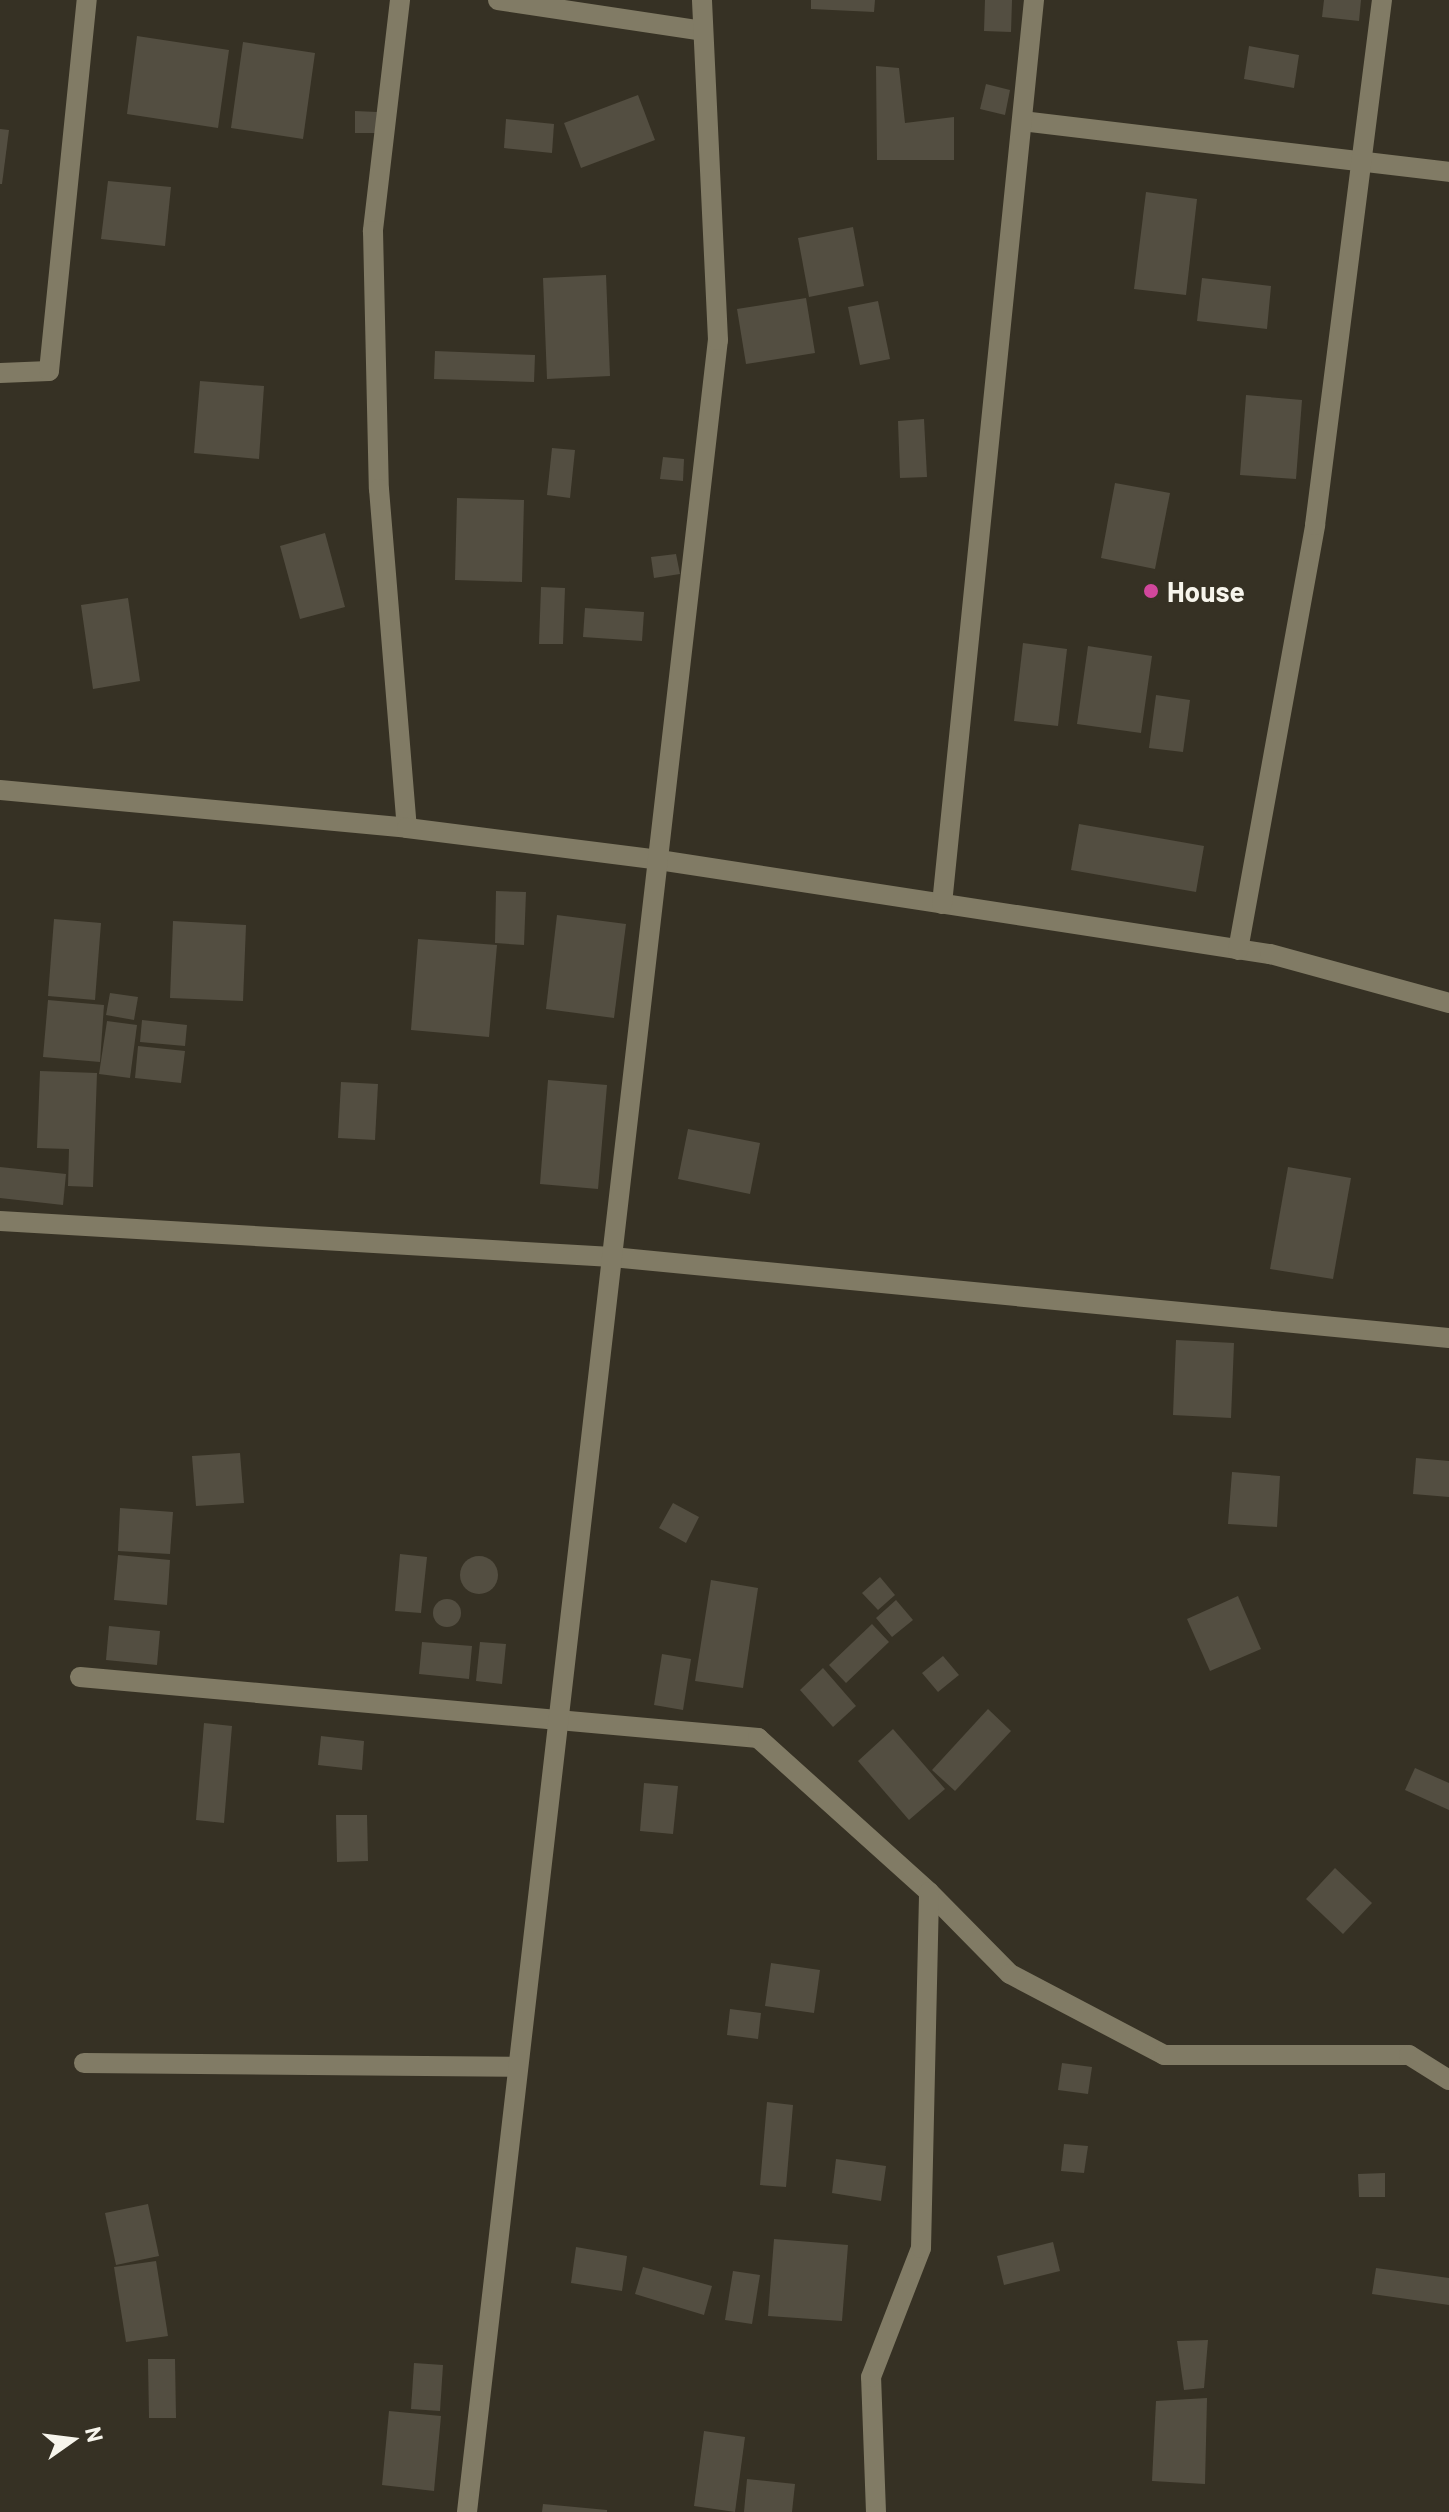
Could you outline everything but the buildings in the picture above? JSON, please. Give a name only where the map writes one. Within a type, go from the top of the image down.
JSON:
[{"type":"street","points":[[0,373],[49,371],[87,0]]},
{"type":"street","points":[[400,0],[373,231],[379,489],[407,828]]},
{"type":"street","points":[[498,0],[703,31]]},
{"type":"street","points":[[467,2512],[516,2067],[718,340],[702,0]]},
{"type":"street","points":[[942,904],[1034,0]]},
{"type":"street","points":[[1238,950],[1315,525],[1382,0]]},
{"type":"street","points":[[1022,121],[1449,172]]},
{"type":"street","points":[[0,790],[407,828],[659,860],[1270,954],[1449,1003]]},
{"type":"street","points":[[0,1221],[612,1257],[1449,1338]]},
{"type":"street","points":[[80,1677],[758,1738],[929,1892],[1010,1974],[1164,2055],[1409,2055],[1449,2080]]},
{"type":"street","points":[[876,2512],[871,2377],[921,2248],[929,1892]]},
{"type":"street","points":[[84,2063],[516,2067]]},
{"type":"place","name":"House","points":[[1151,591]]}]
